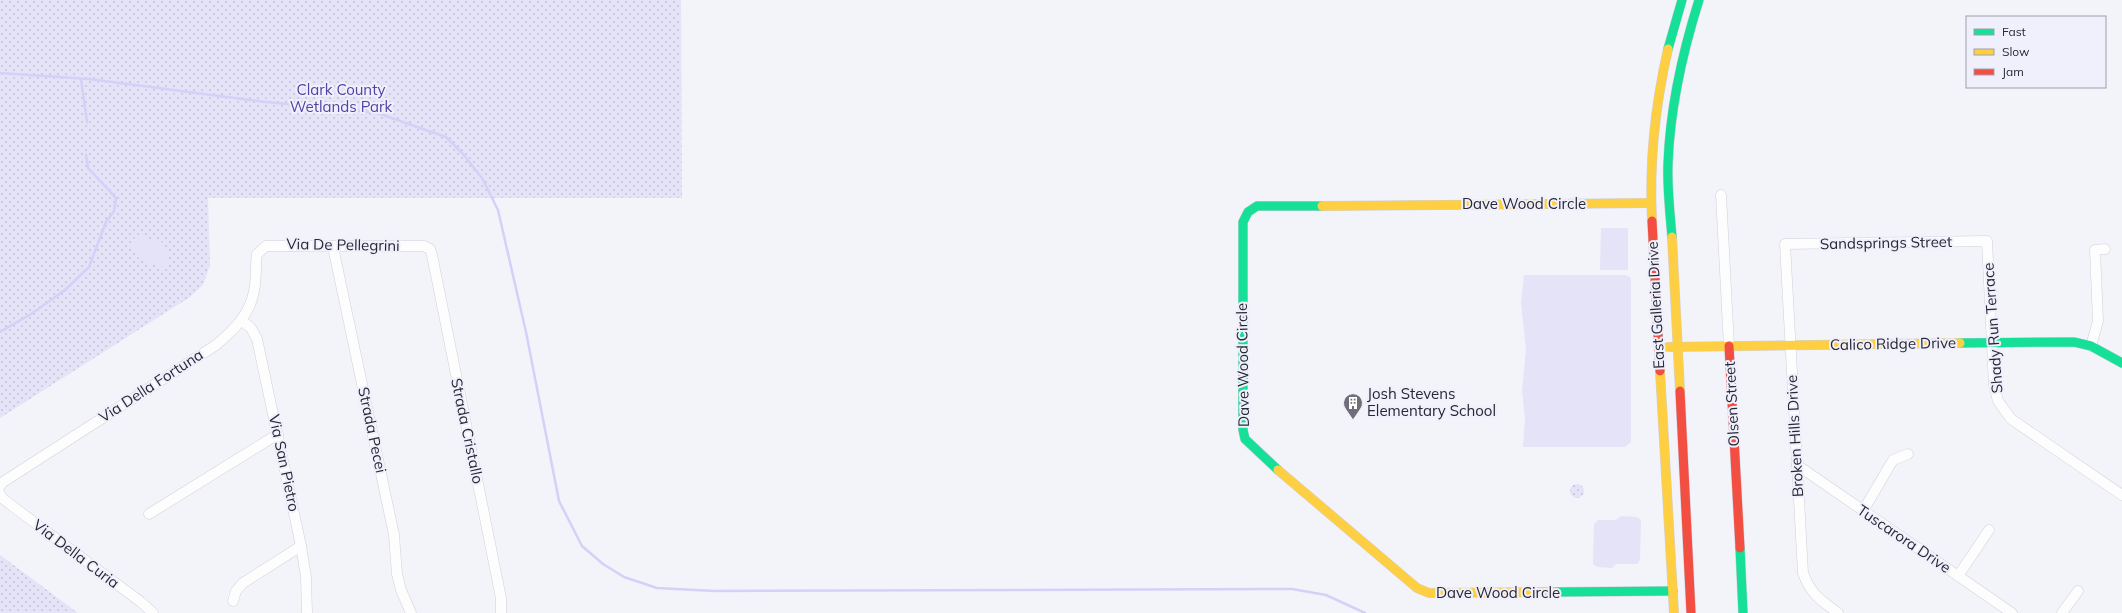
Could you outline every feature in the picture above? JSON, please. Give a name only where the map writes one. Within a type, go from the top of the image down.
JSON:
[{"type":"street","name":"East Galleria Drive","points":[[1674,613],[1650,203],[1653,136],[1660,83],[1673,28],[1682,0]]},
{"type":"street","name":"East Galleria Drive","points":[[1691,613],[1668,166],[1673,103],[1685,44],[1699,0]]},
{"type":"street","points":[[1650,203],[1668,166]]},
{"type":"street","name":"Olsen Street","points":[[1721,195],[1743,613]]},
{"type":"street","name":"Dave Wood Circle","points":[[1650,203],[1257,206],[1248,212],[1243,222],[1243,430],[1246,439],[1254,449],[1417,588],[1429,593],[1673,591]]},
{"type":"street","name":"Sandsprings Street","points":[[1785,244],[1987,241]]},
{"type":"street","name":"Shady Run Terrace","points":[[1987,241],[1994,386],[1998,401],[2011,419],[2122,495]]},
{"type":"street","name":"Broken Hills Drive","points":[[1785,244],[1803,573],[1807,586],[1814,595],[1838,613]]},
{"type":"street","name":"Via De Pellegrini","points":[[257,254],[266,246],[424,246],[430,248]]},
{"type":"street","name":"Strada Pecei","points":[[333,247],[394,535],[397,574],[401,590],[411,613]]},
{"type":"street","name":"Strada Cristallo","points":[[430,248],[501,598],[501,613]]},
{"type":"street","points":[[2091,346],[2098,322],[2095,250],[2105,249]]},
{"type":"street","name":"Via Della Fortuna","points":[[0,486],[3,482],[216,345],[242,321],[250,306],[254,291],[257,254]]},
{"type":"street","name":"Via San Pietro","points":[[242,321],[251,328],[257,339],[301,546],[306,577],[307,613]]},
{"type":"street","name":"Calico Ridge Drive","points":[[1659,347],[2074,342],[2091,346],[2122,364]]},
{"type":"street","points":[[149,514],[278,434]]},
{"type":"street","points":[[1863,511],[1893,460],[1908,454]]},
{"type":"street","name":"Tuscarora Drive","points":[[1797,465],[2012,613]]},
{"type":"street","name":"Via Della Curia","points":[[0,494],[2,498],[14,508],[141,602],[153,613]]},
{"type":"street","points":[[1958,576],[1989,530]]},
{"type":"street","points":[[232,601],[236,591],[243,583],[301,546]]},
{"type":"street","points":[[1673,591],[1683,601],[1684,613]]},
{"type":"street","points":[[2062,613],[2078,591]]},
{"type":"green space","name":"Clark County Wetlands Park","points":[[0,0],[681,0],[682,198],[208,198],[210,265],[203,285],[190,297],[0,418]]},
{"type":"green space","points":[[1601,228],[1628,228],[1628,270],[1600,270]]},
{"type":"green space","points":[[139,236],[162,242],[168,251],[169,264],[163,267],[140,260],[130,246],[133,239]]},
{"type":"green space","points":[[1524,275],[1626,275],[1631,278],[1631,442],[1625,447],[1523,447],[1525,418],[1522,391],[1526,350],[1521,302]]},
{"type":"green space","points":[[1574,484],[1580,484],[1584,488],[1584,494],[1580,498],[1574,498],[1570,494],[1570,488]]},
{"type":"green space","points":[[1621,516],[1637,517],[1641,520],[1640,560],[1637,564],[1616,564],[1612,568],[1597,567],[1593,564],[1594,524],[1598,520],[1616,520]]},
{"type":"green space","points":[[0,555],[78,613],[0,613]]},
{"type":"waterway","points":[[0,73],[89,79],[266,102],[346,109],[380,114],[446,137],[463,154],[482,178],[498,210],[526,332],[559,501],[582,546],[603,564],[624,577],[657,588],[715,591],[1292,589],[1326,595],[1365,613]]},
{"type":"waterway","points":[[81,79],[87,122]]},
{"type":"waterway","points":[[0,332],[31,314],[65,290],[89,267],[106,222],[114,211],[116,198],[88,168],[86,155]]},
{"type":"traffic: fast","points":[[1668,49],[1682,0]]},
{"type":"traffic: fast","points":[[1672,237],[1668,173],[1671,122],[1682,61],[1699,0]]},
{"type":"traffic: fast","points":[[1278,470],[1245,439],[1243,430],[1243,222],[1248,212],[1257,206],[1322,206]]},
{"type":"traffic: fast","points":[[1960,343],[2074,342],[2091,346],[2122,363]]},
{"type":"traffic: fast","points":[[1740,548],[1743,613]]},
{"type":"traffic: fast","points":[[1554,592],[1673,591]]},
{"type":"traffic: slow","points":[[1652,221],[1652,156],[1656,113],[1668,49]]},
{"type":"traffic: slow","points":[[1322,206],[1650,203]]},
{"type":"traffic: slow","points":[[1672,237],[1680,391]]},
{"type":"traffic: slow","points":[[1668,347],[1960,343]]},
{"type":"traffic: slow","points":[[1660,371],[1674,613]]},
{"type":"traffic: slow","points":[[1278,470],[1417,588],[1429,593],[1554,592]]},
{"type":"traffic: jam","points":[[1652,221],[1660,371]]},
{"type":"traffic: jam","points":[[1729,346],[1740,548]]},
{"type":"traffic: jam","points":[[1680,391],[1691,613]]},
{"type":"place","name":"Josh Stevens Elementary School","points":[[1353,420]]}]
